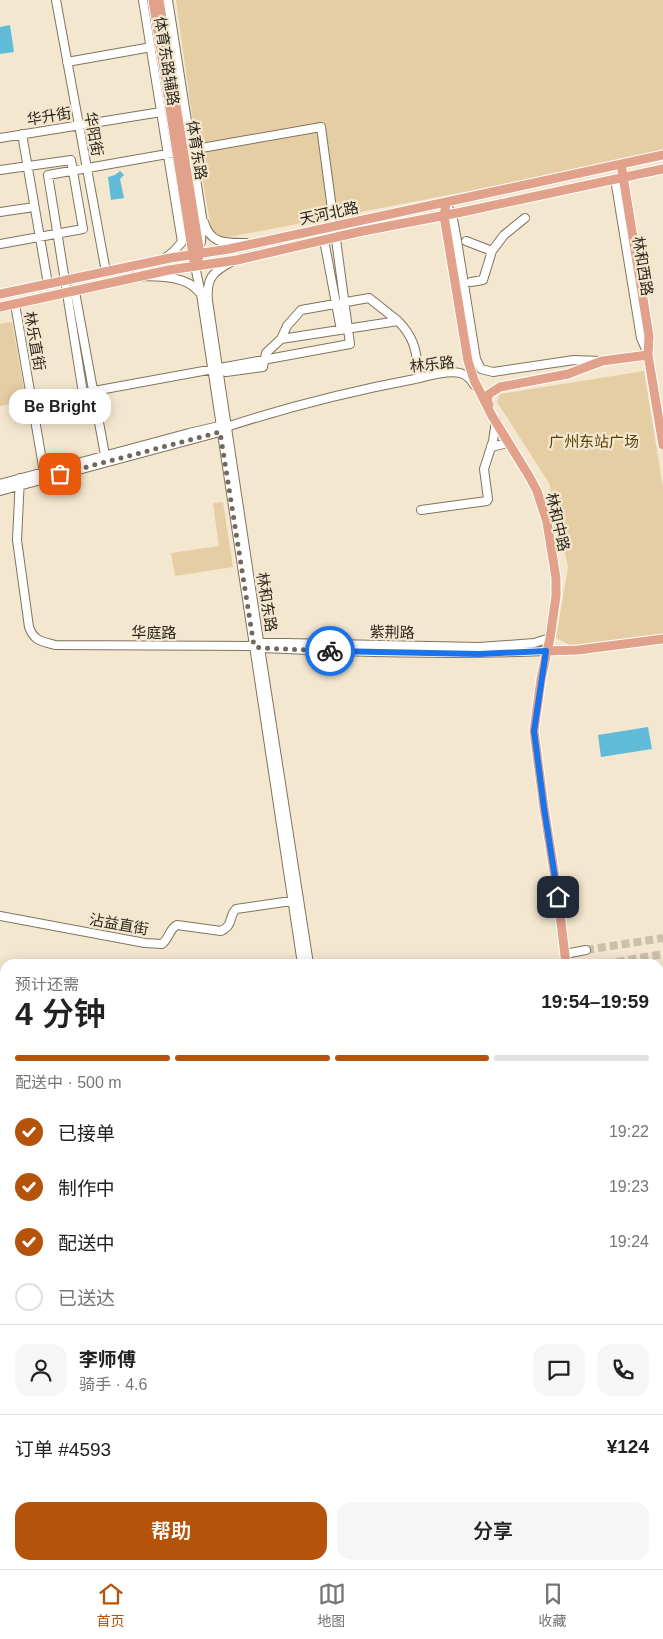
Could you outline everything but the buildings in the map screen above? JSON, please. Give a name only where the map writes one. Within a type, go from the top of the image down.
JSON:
[{"type":"main road","name":"体育东路","points":[[153,0],[177,103],[189,228],[196,255]]},
{"type":"main road","name":"体育东路","points":[[159,0],[177,103],[196,255]]},
{"type":"main road","name":"天河北路","points":[[0,294],[446,203],[663,155]]},
{"type":"main road","name":"林和西路","points":[[621,164],[619,178],[649,336],[648,355],[663,445]]},
{"type":"main road","name":"天河北路","points":[[0,307],[75,292],[139,276],[237,260],[663,168]]},
{"type":"main road","name":"林和中路","points":[[446,203],[466,352],[474,380],[508,443],[530,476],[537,491],[547,522],[556,578],[556,596],[550,638],[546,651],[534,731],[566,959]]},
{"type":"main road","points":[[195,266],[196,255]]},
{"type":"main road","name":"林乐路","points":[[490,411],[488,397],[496,389],[568,374],[602,361],[648,355]]},
{"type":"main road","name":"紫荆路","points":[[546,651],[578,650],[663,639]]},
{"type":"street","name":"华阳街","points":[[56,0],[106,272]]},
{"type":"street","name":"体育东路辅路","points":[[144,0],[182,242]]},
{"type":"street","name":"体育东路辅路","points":[[168,0],[177,103],[202,217],[196,255]]},
{"type":"street","points":[[67,62],[146,48]]},
{"type":"street","name":"华升街","points":[[0,138],[162,112]]},
{"type":"street","points":[[321,127],[350,344],[264,360],[84,393],[48,175],[321,127]]},
{"type":"street","points":[[22,134],[48,284]]},
{"type":"street","points":[[0,170],[71,160],[83,229],[0,244]]},
{"type":"street","points":[[78,198],[91,194]]},
{"type":"street","points":[[0,212],[34,207]]},
{"type":"street","name":"林和中路","points":[[448,215],[476,359]]},
{"type":"street","points":[[202,217],[208,234],[217,240],[228,243],[257,242]]},
{"type":"street","points":[[471,282],[483,280],[492,251],[504,235],[524,218]]},
{"type":"street","points":[[157,261],[168,257],[182,242],[189,228]]},
{"type":"street","points":[[324,240],[341,330]]},
{"type":"street","points":[[466,241],[492,251]]},
{"type":"street","name":"林和东路","points":[[222,428],[218,373],[208,301],[208,283],[214,272],[219,268],[237,260]]},
{"type":"street","points":[[136,266],[139,276],[181,280],[193,286],[200,294]]},
{"type":"street","name":"林和东路","points":[[195,266],[258,646],[296,900],[308,959]]},
{"type":"street","points":[[75,292],[105,455]]},
{"type":"street","points":[[218,373],[263,367],[266,353],[281,339],[287,326],[302,310],[369,298],[408,331],[414,343],[420,378]]},
{"type":"street","name":"林乐直街","points":[[15,304],[44,472]]},
{"type":"street","points":[[281,339],[398,321]]},
{"type":"street","name":"林乐路","points":[[476,359],[481,369],[493,372],[568,360],[602,361]]},
{"type":"street","name":"林乐路","points":[[0,484],[21,482],[222,428],[295,406],[420,378],[452,373],[459,373],[472,381],[490,411]]},
{"type":"street","points":[[421,510],[487,501],[484,469],[491,448],[496,421]]},
{"type":"street","name":"林乐路","points":[[0,491],[44,472],[105,455],[222,428]]},
{"type":"street","points":[[491,448],[508,443]]},
{"type":"street","name":"华庭路","points":[[21,482],[16,540],[29,627],[32,635],[38,641],[55,645],[258,646]]},
{"type":"street","name":"紫荆路","points":[[258,646],[479,647],[527,644],[550,638]]},
{"type":"street","name":"紫荆路","points":[[258,646],[443,654],[546,651]]},
{"type":"street","name":"林和东路","points":[[296,900],[302,959]]},
{"type":"street","name":"沾益直街","points":[[0,916],[145,943],[162,944],[166,941],[172,927],[177,924],[221,931],[230,924],[236,909],[296,900]]},
{"type":"street","points":[[565,954],[586,950]]},
{"type":"green space","points":[[176,0],[663,0],[663,154],[213,240],[193,123]]},
{"type":"green space","points":[[12,322],[26,401],[0,406],[0,324]]},
{"type":"green space","name":"广州东站广场","points":[[644,371],[663,488],[663,634],[574,647],[556,638],[568,567],[549,483],[497,402],[500,394]]},
{"type":"green space","points":[[223,502],[233,567],[175,576],[171,553],[219,546],[213,503]]},
{"type":"water","points":[[10,25],[14,52],[0,54],[0,27]]},
{"type":"water","points":[[120,171],[124,175],[120,179],[124,198],[111,200],[108,177]]},
{"type":"water","points":[[648,727],[652,749],[601,757],[598,735]]},
{"type":"tunnel","points":[[586,950],[663,938]]},
{"type":"tunnel","points":[[634,959],[663,954]]},
{"type":"way so far","points":[[60,474],[220,432],[254,646],[260,648],[330,651]]},
{"type":"place","name":"Be Bright","points":[[60,474]]},
{"type":"route","points":[[330,651],[479,654],[546,651],[534,731],[558,897]]}]
